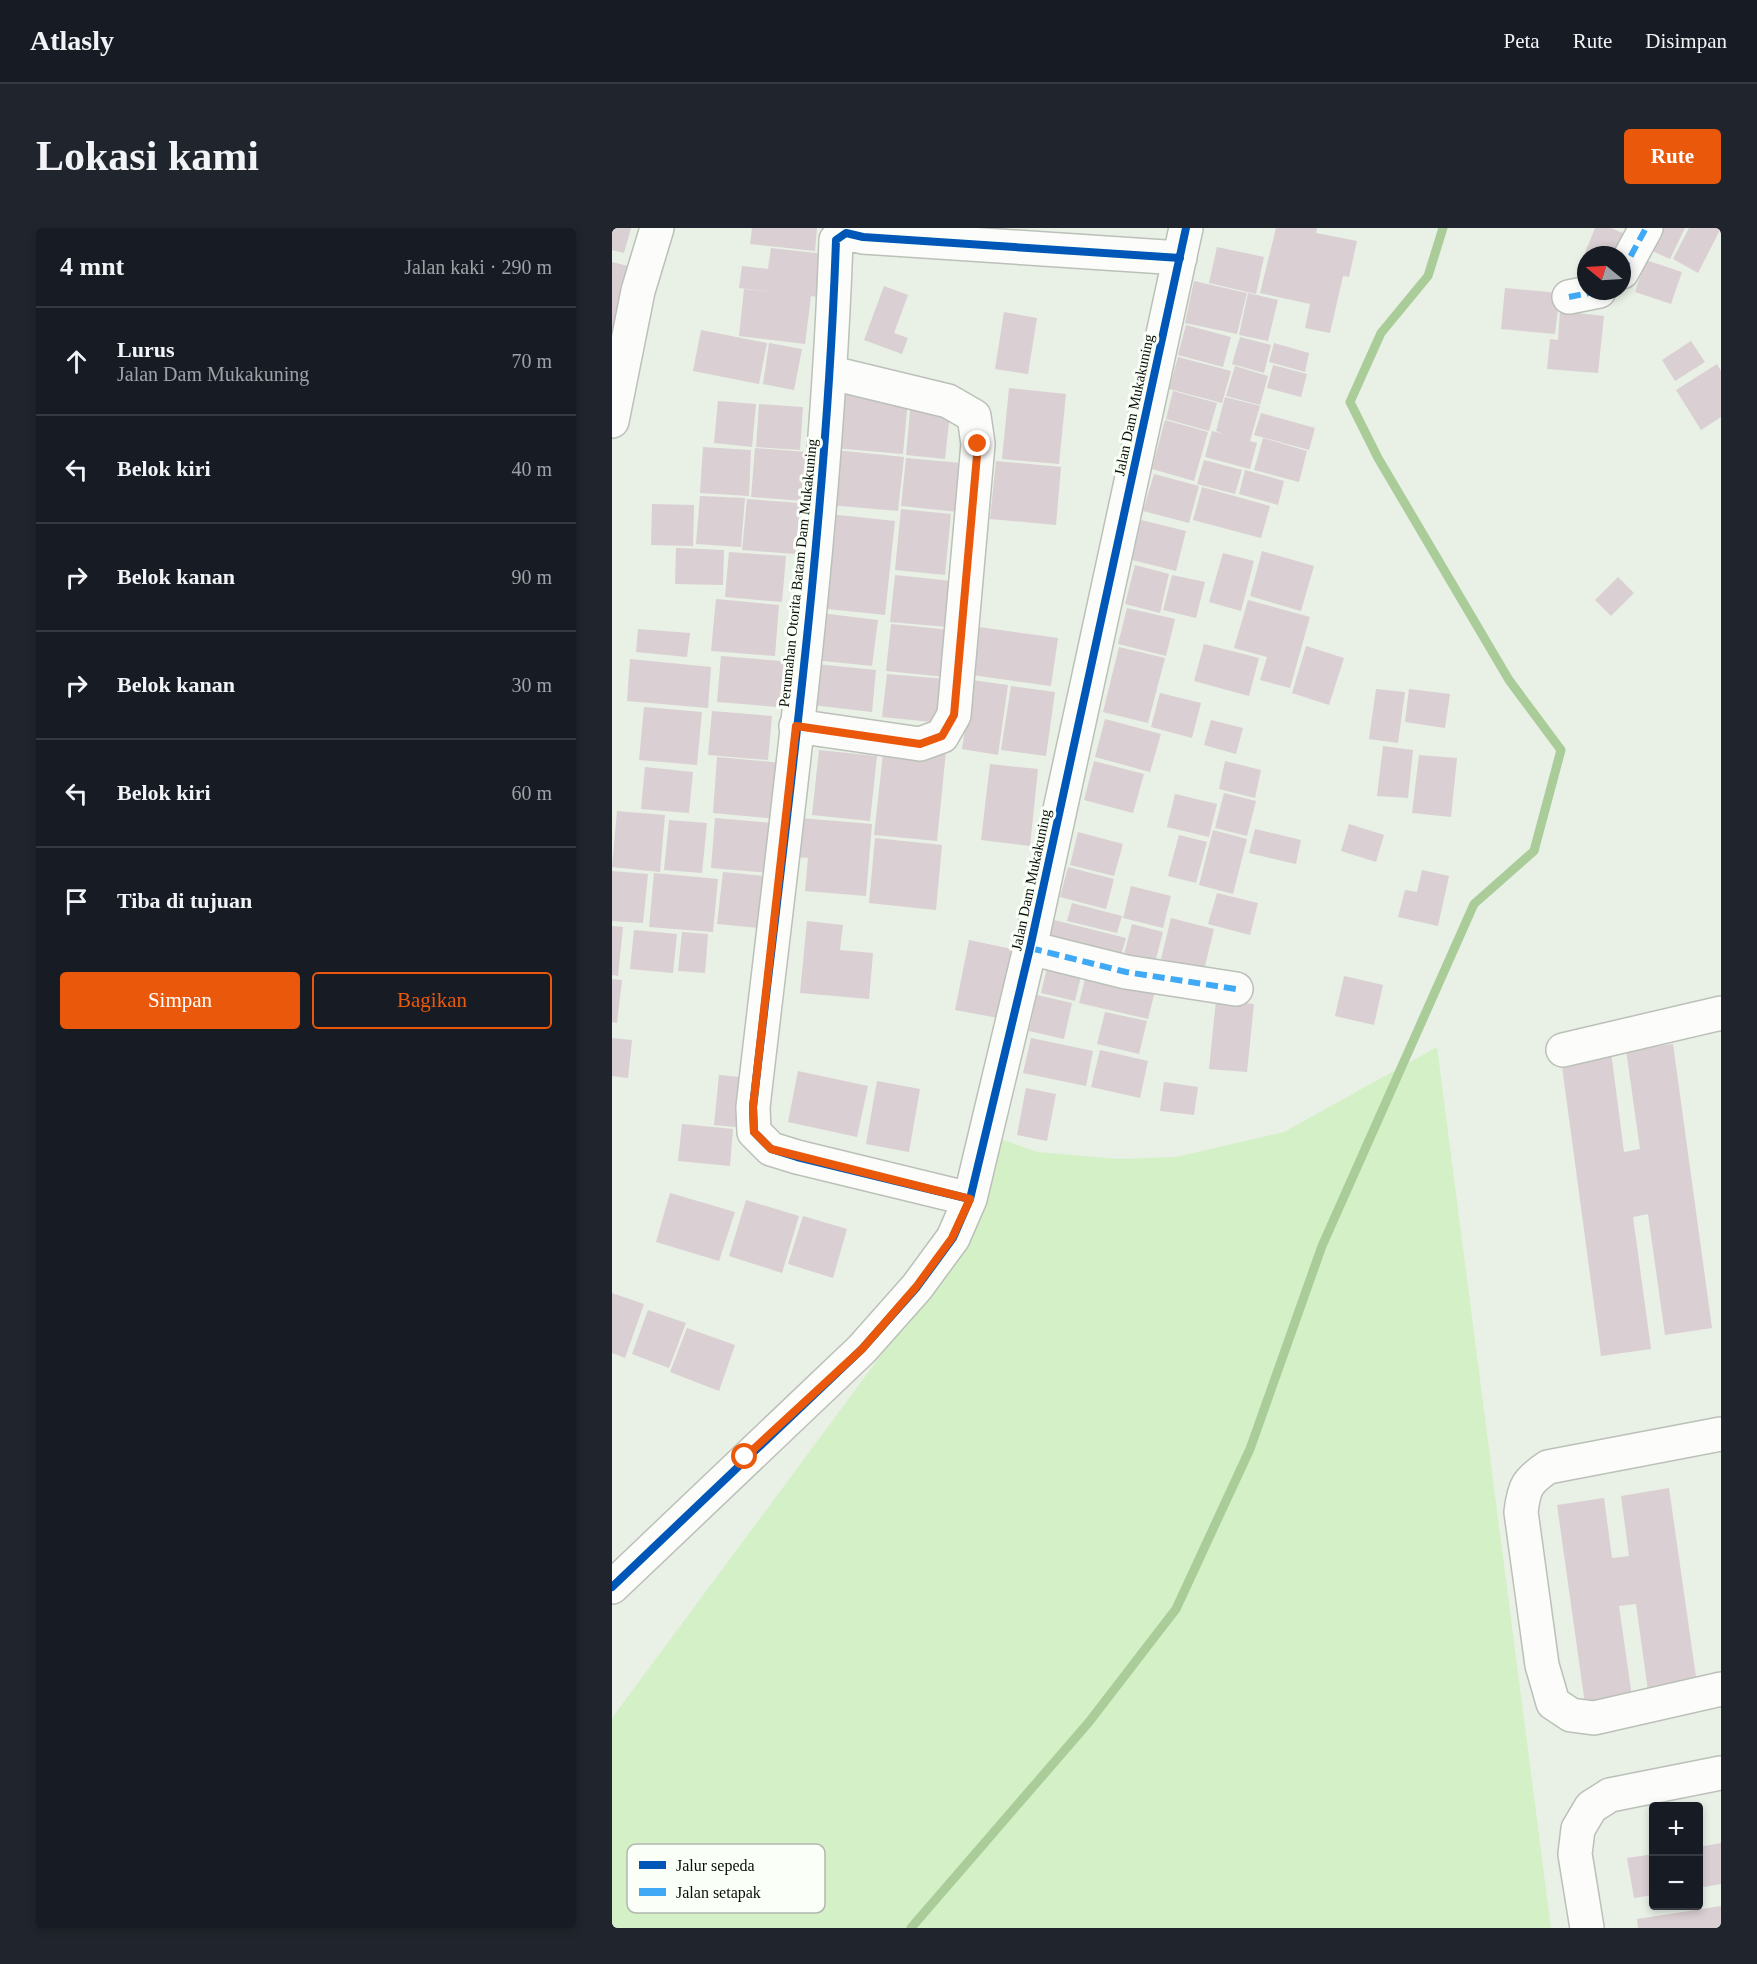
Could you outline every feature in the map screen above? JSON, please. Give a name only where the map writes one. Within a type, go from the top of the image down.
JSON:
[{"type":"street","points":[[1631,256],[1646,228]]},
{"type":"street","points":[[612,421],[638,291],[658,229]]},
{"type":"street","name":"Perumahan Otorita Batam Dam Mukakuning","points":[[970,1199],[771,1149],[754,1132],[753,1107],[796,726],[832,373],[836,240],[846,233],[863,237],[1183,243]]},
{"type":"street","name":"Jalan Dam Mukakuning","points":[[612,1587],[745,1457],[862,1349],[916,1287],[952,1238],[970,1199],[1030,948],[1183,243]]},
{"type":"street","name":"Perumahan Otorita Batam Dam Mukakuning","points":[[796,726],[920,744],[942,736],[954,715],[978,444],[974,416],[948,401],[832,373]]},
{"type":"street","points":[[1030,948],[1126,972],[1236,989]]},
{"type":"street","points":[[1563,1050],[1721,1013]]},
{"type":"street","points":[[1721,1434],[1548,1467],[1531,1479],[1523,1493],[1521,1512],[1542,1665],[1553,1702],[1571,1715],[1594,1719],[1721,1689]]},
{"type":"street","points":[[1587,1928],[1575,1854],[1578,1829],[1590,1807],[1610,1795],[1721,1773]]},
{"type":"green space","points":[[1437,1047],[1551,1928],[612,1928],[612,1718],[979,1223],[980,1132],[1038,1152],[1118,1159],[1176,1157],[1284,1132]]},
{"type":"building","points":[[612,228],[631,228],[624,253],[612,250]]},
{"type":"building","points":[[752,228],[817,228],[815,251],[750,244]]},
{"type":"building","points":[[1276,228],[1317,228],[1316,233],[1357,241],[1349,277],[1343,276],[1330,333],[1305,328],[1310,304],[1260,293]]},
{"type":"building","points":[[1595,228],[1611,228],[1625,234],[1620,246],[1588,246]]},
{"type":"building","points":[[1654,228],[1685,228],[1670,259],[1644,247]]},
{"type":"building","points":[[1689,228],[1721,228],[1698,273],[1673,259]]},
{"type":"building","points":[[1217,247],[1264,257],[1256,294],[1209,283]]},
{"type":"building","points":[[771,248],[824,254],[819,297],[811,296],[805,344],[739,336],[744,289],[775,292],[739,288],[742,266],[768,269]]},
{"type":"building","points":[[1646,260],[1682,272],[1671,304],[1635,292]]},
{"type":"building","points":[[612,262],[628,266],[613,328],[612,328]]},
{"type":"building","points":[[1194,281],[1247,293],[1237,334],[1185,323]]},
{"type":"building","points":[[884,286],[908,295],[894,333],[908,338],[902,354],[864,340]]},
{"type":"building","points":[[1505,288],[1560,293],[1555,334],[1501,329]]},
{"type":"building","points":[[1248,293],[1278,300],[1268,341],[1239,335]]},
{"type":"building","points":[[1560,311],[1604,316],[1598,373],[1547,369],[1550,339],[1558,340]]},
{"type":"building","points":[[1004,312],[1037,318],[1028,374],[995,369]]},
{"type":"building","points":[[1186,325],[1231,337],[1223,367],[1178,355]]},
{"type":"building","points":[[701,330],[767,343],[759,384],[693,371]]},
{"type":"building","points":[[1240,337],[1271,345],[1264,373],[1232,364]]},
{"type":"building","points":[[1691,341],[1705,362],[1675,381],[1662,360]]},
{"type":"building","points":[[769,343],[802,349],[794,390],[763,384]]},
{"type":"building","points":[[1274,343],[1309,353],[1305,372],[1269,362]]},
{"type":"building","points":[[1178,357],[1231,371],[1222,403],[1169,389]]},
{"type":"building","points":[[1717,364],[1721,371],[1721,417],[1701,430],[1676,390]]},
{"type":"building","points":[[1273,365],[1307,374],[1301,397],[1267,388]]},
{"type":"building","points":[[1235,366],[1268,376],[1260,405],[1226,396]]},
{"type":"building","points":[[1009,388],[1066,394],[1059,464],[1002,459]]},
{"type":"building","points":[[1173,391],[1217,403],[1209,431],[1166,419]]},
{"type":"building","points":[[838,394],[908,400],[903,454],[833,448]]},
{"type":"building","points":[[1225,397],[1260,406],[1250,441],[1257,443],[1250,469],[1205,457],[1212,431],[1224,434],[1216,431]]},
{"type":"building","points":[[911,400],[951,404],[945,459],[906,455]]},
{"type":"building","points":[[718,401],[756,404],[752,447],[714,443]]},
{"type":"building","points":[[759,404],[803,407],[800,450],[756,447]]},
{"type":"building","points":[[1261,413],[1315,428],[1309,450],[1254,435]]},
{"type":"building","points":[[1165,420],[1208,432],[1194,481],[1152,469]]},
{"type":"building","points":[[1263,438],[1307,451],[1299,482],[1254,470]]},
{"type":"building","points":[[703,447],[751,450],[749,496],[700,493]]},
{"type":"building","points":[[755,448],[807,452],[803,501],[751,497]]},
{"type":"building","points":[[835,450],[904,457],[898,511],[829,505]]},
{"type":"building","points":[[906,458],[972,464],[967,513],[901,506]]},
{"type":"building","points":[[1204,460],[1242,470],[1235,494],[1197,484]]},
{"type":"building","points":[[996,461],[1061,467],[1056,525],[990,519]]},
{"type":"building","points":[[1245,470],[1284,481],[1278,505],[1239,494]]},
{"type":"building","points":[[1154,474],[1199,486],[1189,523],[1143,511]]},
{"type":"building","points":[[1202,487],[1270,506],[1261,538],[1193,520]]},
{"type":"building","points":[[700,496],[745,498],[741,547],[696,544]]},
{"type":"building","points":[[747,499],[800,503],[796,554],[742,550]]},
{"type":"building","points":[[652,504],[694,505],[693,546],[651,545]]},
{"type":"building","points":[[901,509],[951,514],[945,575],[895,570]]},
{"type":"building","points":[[829,514],[895,521],[885,615],[818,608]]},
{"type":"building","points":[[1141,520],[1186,531],[1176,571],[1132,560]]},
{"type":"building","points":[[676,548],[724,550],[723,585],[675,584]]},
{"type":"building","points":[[1262,551],[1314,566],[1301,611],[1250,596]]},
{"type":"building","points":[[729,552],[786,556],[782,602],[725,597]]},
{"type":"building","points":[[1223,553],[1254,561],[1241,611],[1209,602]]},
{"type":"building","points":[[1135,565],[1169,574],[1160,613],[1125,604]]},
{"type":"building","points":[[895,575],[951,581],[947,627],[890,622]]},
{"type":"building","points":[[1172,575],[1205,582],[1196,618],[1163,610]]},
{"type":"building","points":[[1618,577],[1634,593],[1611,616],[1595,600]]},
{"type":"building","points":[[716,599],[779,605],[775,656],[711,651]]},
{"type":"building","points":[[1248,600],[1310,617],[1290,688],[1260,680],[1267,657],[1234,648]]},
{"type":"building","points":[[1127,608],[1175,619],[1166,656],[1118,644]]},
{"type":"building","points":[[820,613],[878,620],[872,666],[814,660]]},
{"type":"building","points":[[891,624],[951,630],[946,677],[886,671]]},
{"type":"building","points":[[979,627],[1058,638],[1051,686],[972,675]]},
{"type":"building","points":[[638,629],[690,633],[687,657],[636,652]]},
{"type":"building","points":[[1204,644],[1259,658],[1249,696],[1194,681]]},
{"type":"building","points":[[1306,646],[1344,658],[1329,705],[1292,693]]},
{"type":"building","points":[[1119,647],[1165,658],[1148,723],[1103,712]]},
{"type":"building","points":[[721,656],[793,662],[790,708],[717,702]]},
{"type":"building","points":[[630,659],[711,667],[708,708],[627,701]]},
{"type":"building","points":[[816,664],[876,670],[872,712],[812,705]]},
{"type":"building","points":[[887,674],[946,679],[942,723],[882,717]]},
{"type":"building","points":[[972,680],[1008,685],[998,755],[962,749]]},
{"type":"building","points":[[1011,686],[1055,692],[1046,756],[1001,750]]},
{"type":"building","points":[[1376,689],[1405,692],[1398,743],[1369,739]]},
{"type":"building","points":[[1409,689],[1450,694],[1445,728],[1405,722]]},
{"type":"building","points":[[1160,693],[1201,703],[1192,738],[1151,727]]},
{"type":"building","points":[[644,707],[702,712],[697,765],[639,760]]},
{"type":"building","points":[[712,711],[772,716],[768,760],[708,755]]},
{"type":"building","points":[[1105,719],[1161,734],[1150,772],[1095,757]]},
{"type":"building","points":[[1211,720],[1243,728],[1236,754],[1204,745]]},
{"type":"building","points":[[884,745],[946,751],[937,841],[874,835]]},
{"type":"building","points":[[1383,746],[1413,750],[1408,798],[1377,796]]},
{"type":"building","points":[[819,750],[877,756],[870,821],[812,815]]},
{"type":"building","points":[[1419,755],[1457,758],[1451,817],[1412,813]]},
{"type":"building","points":[[717,757],[783,763],[778,819],[713,813]]},
{"type":"building","points":[[1094,761],[1144,774],[1133,813],[1084,800]]},
{"type":"building","points":[[1225,761],[1261,770],[1255,798],[1219,789]]},
{"type":"building","points":[[990,764],[1038,769],[1030,846],[981,840]]},
{"type":"building","points":[[645,767],[693,772],[689,813],[641,809]]},
{"type":"building","points":[[1224,793],[1256,801],[1247,836],[1215,828]]},
{"type":"building","points":[[1175,794],[1217,804],[1209,837],[1167,827]]},
{"type":"building","points":[[617,811],[665,815],[660,872],[612,867]]},
{"type":"building","points":[[715,818],[773,823],[769,873],[711,868]]},
{"type":"building","points":[[800,818],[872,824],[866,896],[805,891],[808,858],[797,857]]},
{"type":"building","points":[[669,820],[707,823],[702,873],[664,870]]},
{"type":"building","points":[[1349,824],[1384,835],[1376,862],[1341,851]]},
{"type":"building","points":[[1255,829],[1301,840],[1296,864],[1249,853]]},
{"type":"building","points":[[1213,830],[1247,839],[1233,894],[1199,885]]},
{"type":"building","points":[[1078,832],[1123,844],[1114,876],[1070,865]]},
{"type":"building","points":[[1179,835],[1207,842],[1196,883],[1168,876]]},
{"type":"building","points":[[875,838],[942,845],[936,910],[869,903]]},
{"type":"building","points":[[1068,867],[1114,879],[1106,909],[1060,897]]},
{"type":"building","points":[[1422,870],[1449,876],[1438,926],[1398,917],[1405,890],[1417,892]]},
{"type":"building","points":[[612,871],[648,874],[643,923],[612,921]]},
{"type":"building","points":[[723,872],[775,877],[769,929],[717,924]]},
{"type":"building","points":[[654,873],[718,879],[713,932],[649,927]]},
{"type":"building","points":[[1131,886],[1171,896],[1163,928],[1123,918]]},
{"type":"building","points":[[1217,893],[1258,903],[1250,935],[1208,924]]},
{"type":"building","points":[[1072,903],[1122,916],[1117,933],[1067,921]]},
{"type":"building","points":[[1171,918],[1214,929],[1204,970],[1161,959]]},
{"type":"building","points":[[1054,920],[1126,938],[1119,962],[1048,943]]},
{"type":"building","points":[[807,921],[843,925],[840,950],[873,953],[869,999],[800,993]]},
{"type":"building","points":[[1132,924],[1163,932],[1153,970],[1122,962]]},
{"type":"building","points":[[612,926],[623,927],[618,976],[612,975]]},
{"type":"building","points":[[634,930],[677,934],[673,973],[630,969]]},
{"type":"building","points":[[682,932],[708,934],[705,973],[678,971]]},
{"type":"building","points":[[969,940],[1012,949],[998,1018],[955,1010]]},
{"type":"building","points":[[1049,960],[1083,968],[1075,1001],[1041,993]]},
{"type":"building","points":[[1088,967],[1157,983],[1148,1019],[1079,1003]]},
{"type":"building","points":[[1344,976],[1383,985],[1374,1025],[1335,1016]]},
{"type":"building","points":[[612,979],[622,980],[617,1023],[612,1022]]},
{"type":"building","points":[[1037,995],[1072,1003],[1064,1039],[1029,1031]]},
{"type":"building","points":[[1216,1000],[1254,1004],[1247,1072],[1209,1069]]},
{"type":"building","points":[[1105,1012],[1147,1021],[1139,1054],[1097,1044]]},
{"type":"building","points":[[612,1038],[632,1040],[628,1078],[612,1076]]},
{"type":"building","points":[[1031,1038],[1093,1051],[1086,1086],[1023,1073]]},
{"type":"building","points":[[1673,1044],[1712,1328],[1665,1335],[1648,1214],[1633,1217],[1651,1349],[1601,1356],[1561,1059],[1611,1052],[1624,1152],[1640,1149],[1626,1050]]},
{"type":"building","points":[[1100,1050],[1148,1061],[1140,1098],[1091,1087]]},
{"type":"building","points":[[798,1071],[868,1086],[857,1137],[788,1122]]},
{"type":"building","points":[[719,1075],[752,1078],[747,1128],[714,1125]]},
{"type":"building","points":[[877,1081],[920,1089],[909,1152],[866,1144]]},
{"type":"building","points":[[1164,1082],[1198,1087],[1194,1115],[1160,1111]]},
{"type":"building","points":[[1026,1088],[1056,1094],[1047,1141],[1017,1135]]},
{"type":"building","points":[[682,1124],[733,1129],[730,1166],[678,1161]]},
{"type":"building","points":[[670,1193],[735,1212],[719,1261],[656,1242]]},
{"type":"building","points":[[746,1200],[799,1216],[782,1273],[729,1256]]},
{"type":"building","points":[[803,1216],[847,1229],[833,1278],[788,1264]]},
{"type":"building","points":[[612,1293],[644,1304],[625,1358],[612,1353]]},
{"type":"building","points":[[648,1310],[686,1323],[669,1368],[632,1354]]},
{"type":"building","points":[[687,1328],[735,1345],[719,1391],[670,1372]]},
{"type":"building","points":[[1669,1488],[1697,1684],[1648,1691],[1636,1604],[1619,1606],[1632,1697],[1585,1704],[1557,1505],[1604,1498],[1612,1558],[1629,1556],[1621,1496]]},
{"type":"building","points":[[1721,1843],[1721,1884],[1703,1887],[1703,1846]]},
{"type":"building","points":[[1649,1855],[1649,1896],[1634,1898],[1627,1858]]},
{"type":"building","points":[[1721,1906],[1721,1928],[1638,1928],[1637,1919]]},
{"type":"waterway","points":[[911,1928],[1089,1722],[1176,1609],[1250,1449],[1322,1246],[1474,904],[1534,851],[1561,750],[1509,680],[1378,458],[1350,402],[1381,333],[1428,276],[1443,228]]},
{"type":"marked path","points":[[1631,256],[1646,228]]},
{"type":"marked path","points":[[1569,297],[1577,295]]},
{"type":"marked path","points":[[1030,948],[1126,972],[1236,989]]},
{"type":"cycle path","points":[[612,1587],[862,1349],[917,1287],[953,1238],[970,1199],[1030,948],[1186,228]]},
{"type":"cycle path","points":[[970,1199],[771,1149],[754,1132],[753,1107],[814,566],[831,349],[836,240],[846,233],[863,237],[1180,258]]},
{"type":"route","points":[[745,1457],[862,1349],[916,1287],[952,1238],[970,1199],[771,1149],[754,1132],[753,1107],[796,726],[920,744],[942,736],[954,715],[978,444]]}]
